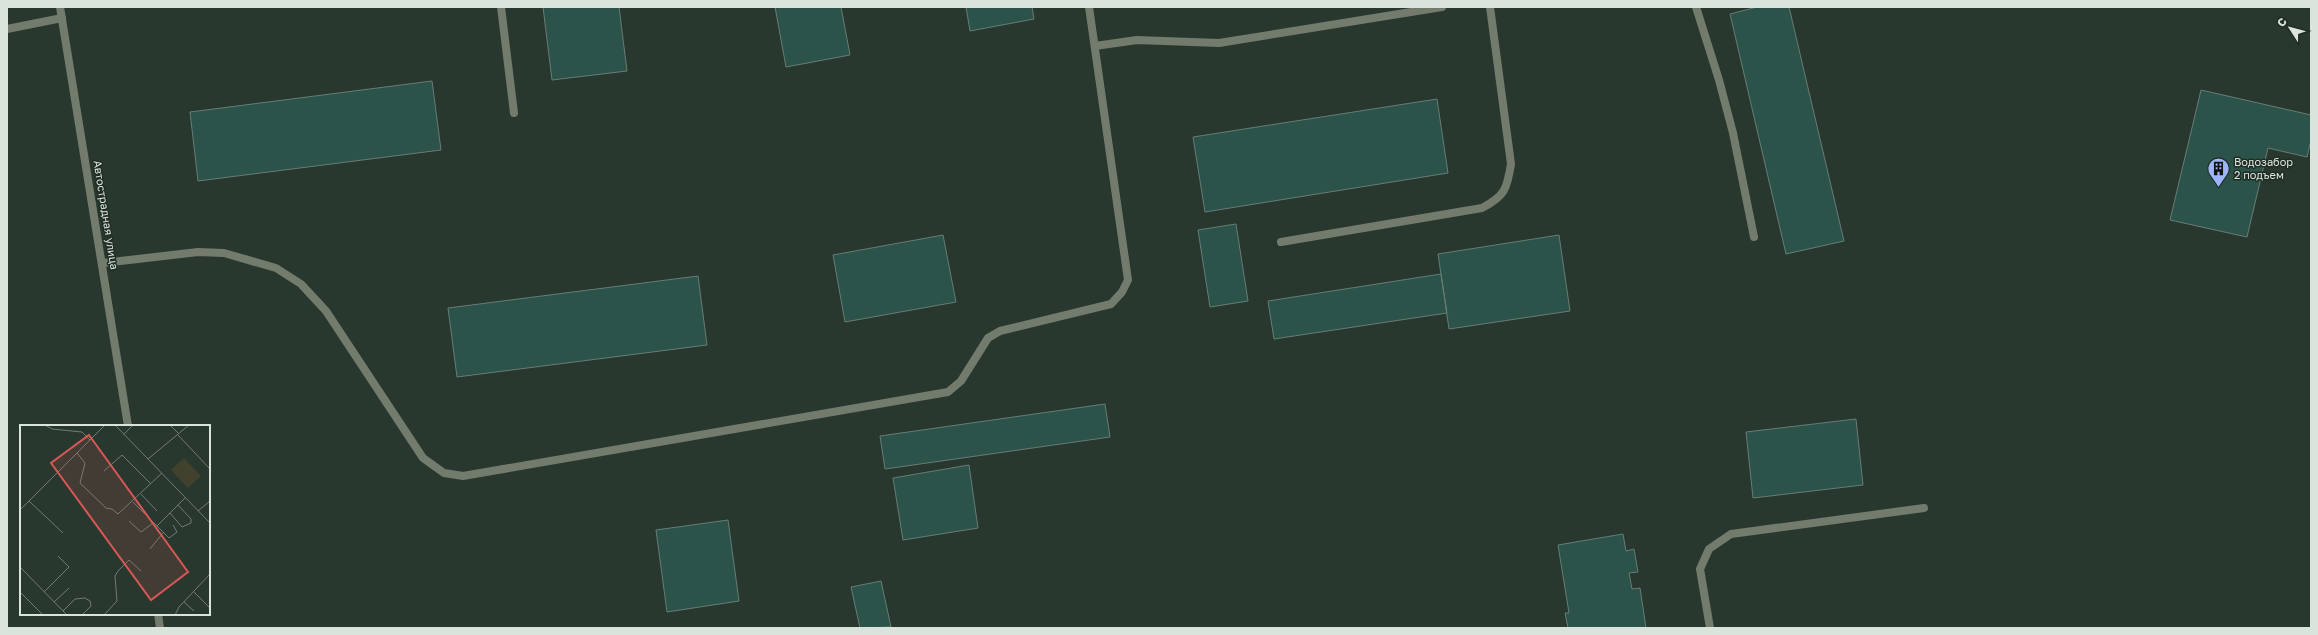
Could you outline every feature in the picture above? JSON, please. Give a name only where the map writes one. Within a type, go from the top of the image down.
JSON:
[{"type":"street","name":"Автострадная улица","points":[[60,7],[103,263],[128,425]]},
{"type":"street","points":[[500,7],[514,113]]},
{"type":"street","points":[[103,263],[198,252],[224,254],[276,268],[301,284],[326,311],[423,458],[444,473],[463,476],[948,392],[961,381],[988,338],[1000,331],[1110,304],[1122,292],[1128,280],[1089,7]]},
{"type":"street","points":[[1095,46],[1137,40],[1219,43],[1442,7]]},
{"type":"street","points":[[1281,242],[1482,208],[1498,200],[1508,184],[1511,164],[1490,7]]},
{"type":"street","points":[[1696,7],[1719,80],[1733,134],[1754,237]]},
{"type":"street","points":[[7,29],[62,18]]},
{"type":"street","points":[[1710,628],[1700,569],[1709,549],[1731,534],[1924,508]]},
{"type":"street","points":[[158,615],[160,628]]},
{"type":"building","points":[[543,7],[619,7],[627,71],[552,80]]},
{"type":"building","points":[[775,7],[841,7],[850,55],[786,67]]},
{"type":"building","points":[[966,7],[1032,7],[1034,19],[970,31]]},
{"type":"building","points":[[1757,7],[1789,7],[1844,241],[1786,254],[1730,14]]},
{"type":"building","points":[[432,81],[441,150],[198,181],[190,112]]},
{"type":"building","name":"Водозабор 2 подъем","points":[[2201,90],[2311,115],[2311,140],[2307,157],[2268,148],[2247,237],[2170,220]]},
{"type":"building","points":[[1437,99],[1448,173],[1205,212],[1193,137]]},
{"type":"building","points":[[1236,224],[1248,301],[1210,307],[1198,230]]},
{"type":"building","points":[[943,235],[956,302],[845,322],[833,255]]},
{"type":"building","points":[[1559,235],[1570,311],[1449,329],[1438,254]]},
{"type":"building","points":[[1441,274],[1447,313],[1274,339],[1268,301]]},
{"type":"building","points":[[698,276],[707,345],[457,377],[448,308]]},
{"type":"building","points":[[1105,404],[1110,437],[885,469],[880,436]]},
{"type":"building","points":[[1856,419],[1863,485],[1753,498],[1746,432]]},
{"type":"building","points":[[969,465],[978,528],[903,540],[893,478]]},
{"type":"building","points":[[728,520],[739,601],[667,612],[656,530]]},
{"type":"building","points":[[1623,534],[1626,551],[1634,549],[1638,572],[1629,573],[1632,589],[1640,588],[1646,628],[1568,628],[1565,613],[1569,613],[1558,545]]},
{"type":"building","points":[[881,581],[891,627],[860,628],[851,587]]},
{"type":"place","name":"Водозабор 2 подъем","points":[[2218,188]]}]
